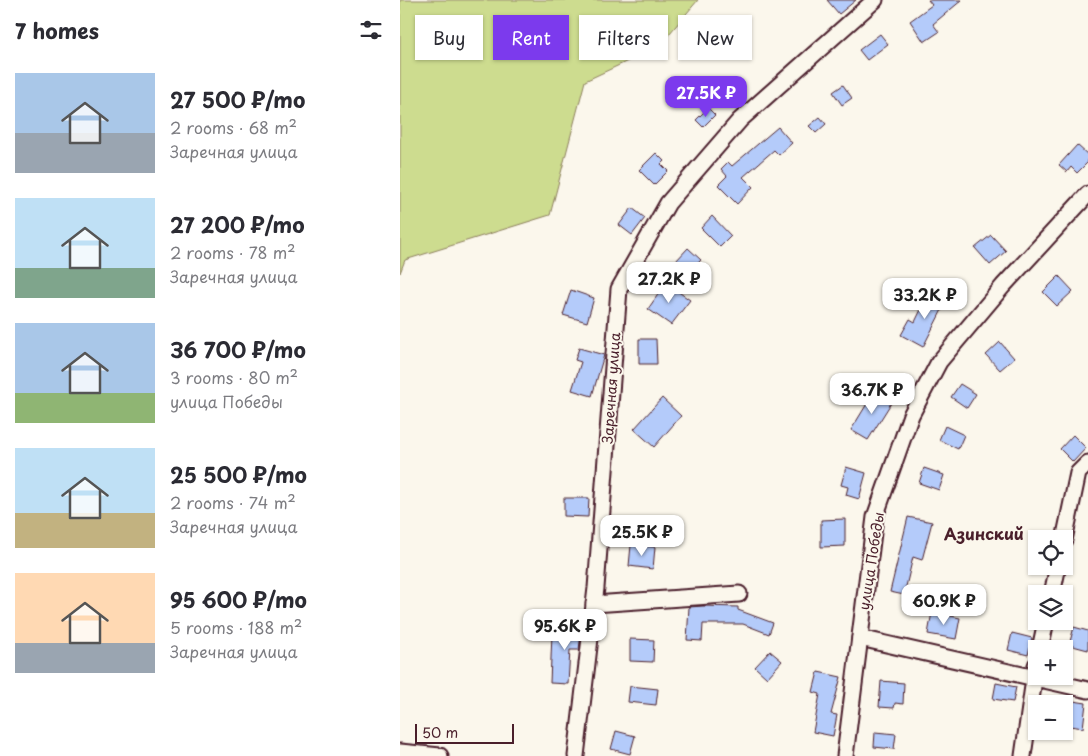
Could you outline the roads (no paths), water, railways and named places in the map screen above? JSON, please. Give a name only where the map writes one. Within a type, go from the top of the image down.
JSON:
[{"type":"street","name":"Заречная улица","points":[[576,756],[594,604],[619,289],[668,204],[740,120],[875,0]]},
{"type":"street","name":"улица Победы","points":[[845,756],[875,517],[911,415],[939,362],[1003,286],[1088,194]]},
{"type":"street","points":[[1066,530],[1078,473],[1088,463]]},
{"type":"street","points":[[594,604],[739,594]]},
{"type":"street","points":[[860,638],[1028,670]]},
{"type":"street","points":[[1023,756],[1033,685]]},
{"type":"street","points":[[1073,685],[1088,690]]},
{"type":"street","points":[[400,752],[440,756]]},
{"type":"district","name":"Азинский","points":[[984,533]]}]
